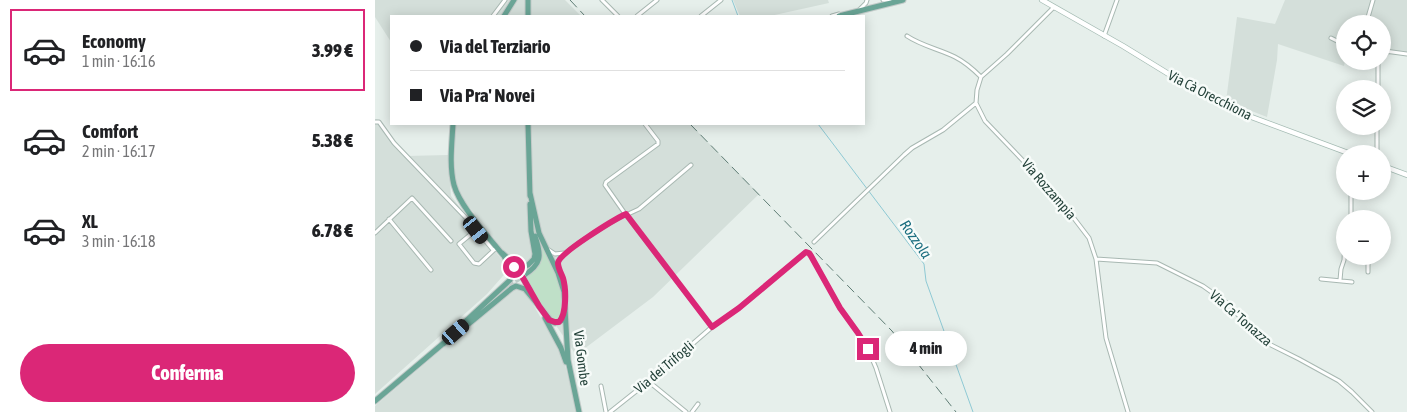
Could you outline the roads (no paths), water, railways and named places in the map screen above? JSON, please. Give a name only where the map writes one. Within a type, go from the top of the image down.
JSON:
[{"type":"main road","points":[[504,15],[514,0]]},
{"type":"main road","points":[[528,0],[528,15]]},
{"type":"main road","points":[[843,15],[903,0]]},
{"type":"main road","name":"Via Cà Orecchiona","points":[[1042,0],[1198,92],[1238,112],[1336,149]]},
{"type":"main road","points":[[452,125],[454,185],[459,196],[478,228],[522,276],[561,348],[571,377]]},
{"type":"main road","name":"Via Gombe","points":[[528,125],[531,222]]},
{"type":"main road","points":[[1391,169],[1407,175]]},
{"type":"main road","name":"Via Gombe","points":[[529,193],[542,240],[558,273],[564,292],[566,343],[579,412]]},
{"type":"main road","points":[[498,251],[517,266],[525,266],[532,262],[535,254],[531,222]]},
{"type":"main road","points":[[522,276],[534,269],[539,257],[531,222]]},
{"type":"main road","points":[[443,344],[466,320],[505,286],[511,278],[512,270],[498,251]]},
{"type":"main road","points":[[375,401],[514,286],[525,288],[549,320],[555,322],[559,322],[563,318],[564,292]]},
{"type":"main road","points":[[443,344],[492,300]]},
{"type":"street","points":[[494,15],[505,0]]},
{"type":"street","points":[[603,0],[617,15]]},
{"type":"street","points":[[638,15],[657,0]]},
{"type":"street","points":[[702,15],[721,0]]},
{"type":"street","points":[[836,15],[861,8],[867,0]]},
{"type":"street","points":[[883,0],[890,0]]},
{"type":"street","points":[[1104,36],[1117,0]]},
{"type":"street","points":[[1369,15],[1373,0]]},
{"type":"street","points":[[814,242],[912,148],[943,130],[976,103],[981,77],[1055,8]]},
{"type":"street","points":[[907,36],[955,57],[981,77]]},
{"type":"street","points":[[1331,38],[1336,41]]},
{"type":"street","points":[[1391,53],[1407,54]]},
{"type":"street","name":"Via Rozzampia","points":[[976,103],[985,121],[1057,196],[1089,238],[1096,259],[1106,338],[1127,412]]},
{"type":"street","points":[[375,122],[379,122],[394,144],[478,228],[459,244],[474,263],[479,264],[498,251]]},
{"type":"street","points":[[646,125],[658,141],[658,144],[606,182],[605,185],[712,327]]},
{"type":"street","points":[[564,292],[563,279],[558,262],[567,252],[626,214],[639,209],[691,165]]},
{"type":"street","points":[[375,233],[412,198],[451,241]]},
{"type":"street","points":[[459,210],[466,208]]},
{"type":"street","points":[[389,219],[431,270]]},
{"type":"street","points":[[542,240],[551,253],[557,255],[567,252]]},
{"type":"street","name":"Via dei Trifogli","points":[[608,412],[649,381],[712,327],[739,308],[802,253],[806,252],[811,256],[840,308],[868,349],[891,412]]},
{"type":"street","name":"Via Ca' Tonazza","points":[[1096,259],[1157,262],[1203,286],[1227,303],[1267,343],[1339,381],[1372,412]]},
{"type":"street","points":[[1340,280],[1342,265]]},
{"type":"street","points":[[1368,265],[1368,272]]},
{"type":"street","points":[[1321,279],[1352,282]]},
{"type":"street","points":[[649,381],[686,412]]},
{"type":"street","points":[[601,386],[608,412]]},
{"type":"street","points":[[692,412],[699,404]]},
{"type":"waterway","name":"Rozzola","points":[[732,0],[738,15]]},
{"type":"waterway","name":"Rozzola","points":[[819,125],[924,264],[926,281],[973,412]]},
{"type":"tunnel","points":[[492,300],[523,276]]},
{"type":"railway","points":[[570,0],[584,15]]},
{"type":"railway","points":[[691,125],[892,331],[956,412]]}]
